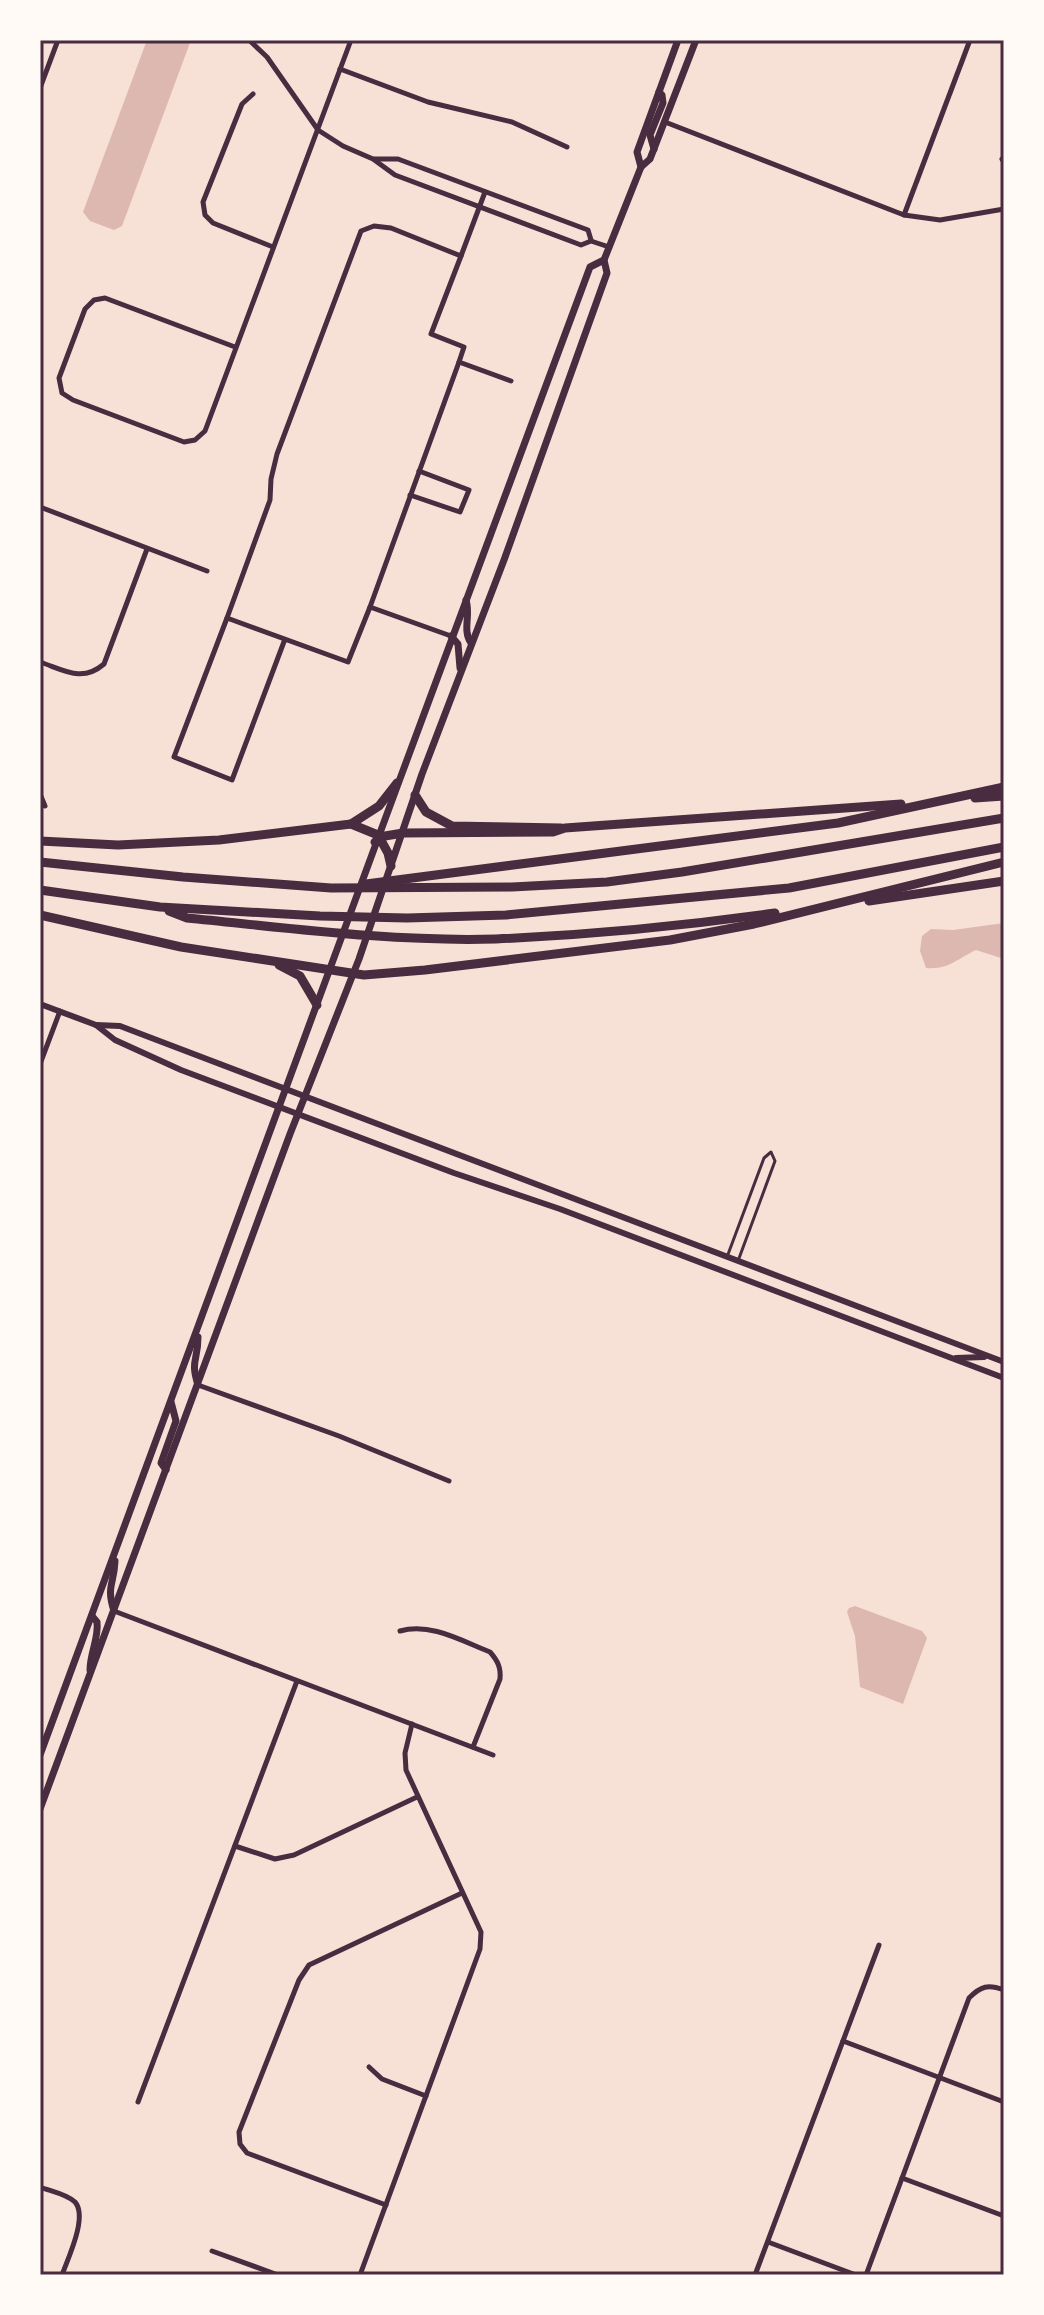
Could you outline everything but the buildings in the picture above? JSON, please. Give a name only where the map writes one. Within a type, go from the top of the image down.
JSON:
[{"type":"highway","points":[[40,841],[118,845],[219,840],[351,824],[379,806],[397,783]]},
{"type":"highway","points":[[331,888],[838,823],[1004,787]]},
{"type":"highway","points":[[415,795],[426,812],[452,826],[565,828],[1004,796]]},
{"type":"highway","points":[[40,862],[331,888],[412,889],[607,882],[1004,818]]},
{"type":"highway","points":[[351,824],[378,838],[391,866]]},
{"type":"highway","points":[[378,838],[403,833],[553,832],[565,828]]},
{"type":"highway","points":[[40,890],[160,907],[407,918],[566,910],[789,888],[1004,847]]},
{"type":"highway","points":[[40,915],[181,947],[354,974],[425,970],[670,940],[754,924],[1004,862]]},
{"type":"highway","points":[[160,907],[187,918],[312,930],[494,939],[721,920],[1004,881]]},
{"type":"highway","points":[[273,962],[300,976],[317,1005]]},
{"type":"main road","points":[[641,167],[637,152],[678,40]]},
{"type":"main road","points":[[40,1809],[298,1114],[354,974],[415,795],[607,273],[604,260],[641,167],[650,159],[696,40]]},
{"type":"main road","points":[[654,149],[650,135],[663,103],[659,92]]},
{"type":"main road","points":[[40,1755],[288,1089],[451,636],[590,267],[604,260]]},
{"type":"main road","points":[[466,600],[469,610],[466,635],[471,643]]},
{"type":"main road","points":[[451,636],[459,648],[460,674]]},
{"type":"main road","points":[[198,1331],[198,1350],[192,1366],[198,1385]]},
{"type":"main road","points":[[166,1470],[161,1463],[176,1421],[171,1402]]},
{"type":"main road","points":[[114,1611],[108,1591],[114,1576],[115,1555]]},
{"type":"main road","points":[[89,1676],[90,1653],[98,1631],[97,1622],[92,1616]]},
{"type":"street","points":[[40,88],[58,40]]},
{"type":"street","points":[[249,40],[267,57],[318,130],[343,146],[373,159],[395,175],[581,245],[591,241],[609,247]]},
{"type":"street","points":[[235,347],[105,298],[94,300],[85,309],[59,378],[62,393],[184,442],[195,440],[205,431],[351,40]]},
{"type":"street","points":[[904,215],[970,40]]},
{"type":"street","points":[[340,69],[428,102],[512,122],[567,147]]},
{"type":"street","points":[[253,94],[242,104],[203,202],[205,215],[213,223],[273,247]]},
{"type":"street","points":[[665,122],[904,215],[940,220],[1004,209]]},
{"type":"street","points":[[373,159],[398,159],[588,230],[591,241]]},
{"type":"street","points":[[227,618],[348,662],[464,347],[431,334],[485,192]]},
{"type":"street","points":[[285,639],[232,780],[174,757],[270,500],[277,454],[361,231],[374,226],[391,228],[461,256]]},
{"type":"street","points":[[459,362],[511,381]]},
{"type":"street","points":[[410,495],[460,512],[469,490],[419,471]]},
{"type":"street","points":[[40,507],[207,571]]},
{"type":"street","points":[[40,662],[78,675],[94,672],[104,664],[147,549]]},
{"type":"street","points":[[370,607],[451,636]]},
{"type":"street","points":[[40,794],[45,806]]},
{"type":"street","points":[[40,1004],[96,1025],[115,1040],[148,1055],[298,1114],[1004,1378]]},
{"type":"street","points":[[40,1064],[60,1011]]},
{"type":"street","points":[[96,1025],[120,1026],[1004,1362]]},
{"type":"street","points":[[727,1257],[727,1273]]},
{"type":"street","points":[[727,1273],[738,1261]]},
{"type":"street","points":[[953,1359],[992,1357]]},
{"type":"street","points":[[198,1385],[339,1436],[449,1481]]},
{"type":"street","points":[[114,1611],[493,1755]]},
{"type":"street","points":[[400,1631],[413,1627],[427,1628],[490,1652],[497,1659],[500,1679],[473,1747]]},
{"type":"street","points":[[138,2102],[297,1681]]},
{"type":"street","points":[[360,2275],[480,1949],[481,1932],[406,1770],[405,1753],[412,1724]]},
{"type":"street","points":[[235,1846],[275,1859],[294,1855],[417,1797]]},
{"type":"street","points":[[386,2205],[247,2153],[240,2144],[239,2132],[299,1980],[309,1965],[462,1893]]},
{"type":"street","points":[[755,2275],[879,1945]]},
{"type":"street","points":[[866,2275],[969,1998],[979,1988],[991,1985],[1004,1990]]},
{"type":"street","points":[[843,2041],[1004,2102]]},
{"type":"street","points":[[369,2067],[382,2079],[426,2096]]},
{"type":"street","points":[[902,2178],[1004,2216]]},
{"type":"street","points":[[40,2187],[76,2203],[80,2213],[62,2275]]},
{"type":"street","points":[[768,2242],[856,2275]]},
{"type":"street","points":[[212,2251],[278,2275]]},
{"type":"lane","points":[[727,1257],[764,1158],[771,1152],[775,1161],[738,1261]]},
{"type":"shaded area","points":[[147,40],[191,40],[122,226],[114,230],[90,221],[83,212]]},
{"type":"shaded area","points":[[1004,923],[1004,959],[976,950],[946,966],[926,968],[920,951],[922,936],[931,929],[953,930]]},
{"type":"shaded area","points":[[855,1606],[922,1631],[927,1638],[903,1704],[860,1687],[855,1636],[847,1612]]}]
